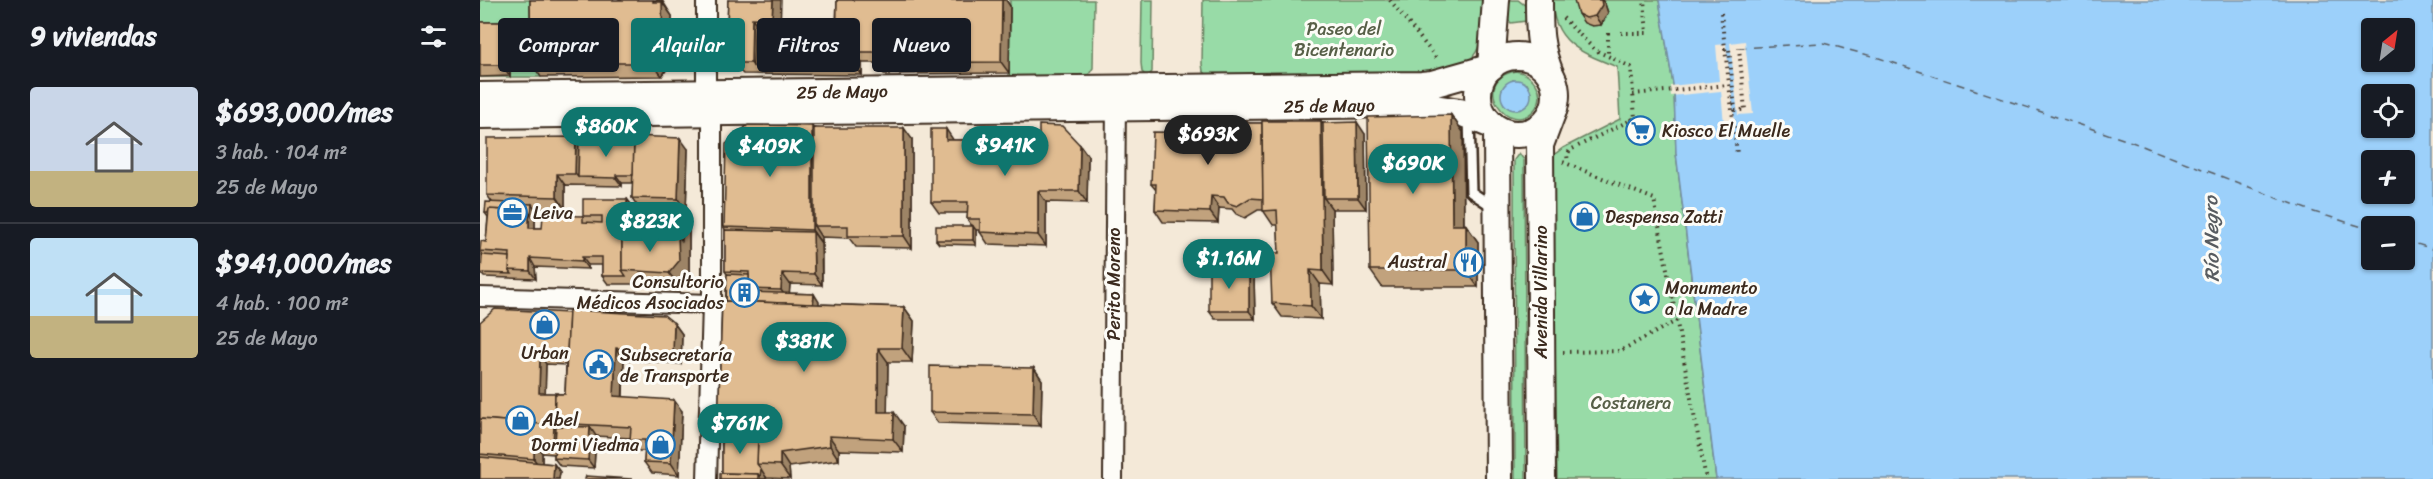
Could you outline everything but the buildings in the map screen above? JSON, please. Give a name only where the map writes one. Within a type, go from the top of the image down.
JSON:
[{"type":"main road","points":[[1496,0],[1490,67],[1481,78],[1478,100],[1486,123],[1498,211],[1499,479]]},
{"type":"main road","points":[[1551,4],[1539,33],[1542,53],[1556,95],[1554,108]]},
{"type":"main road","name":"25 de Mayo","points":[[1116,99],[1432,84],[1490,67],[1506,57],[1517,56],[1539,63],[1553,82]]},
{"type":"main road","name":"25 de Mayo","points":[[480,96],[709,103],[1116,99],[1409,104],[1425,105],[1486,123],[1507,133],[1529,132],[1547,119],[1554,108]]},
{"type":"main road","name":"25 de Mayo","points":[[480,115],[709,103]]},
{"type":"main road","name":"Avenida Villarino","points":[[1542,479],[1540,145],[1554,108]]},
{"type":"street","points":[[706,0],[712,304],[707,479]]},
{"type":"street","name":"Perito Moreno","points":[[1113,479],[1116,99]]},
{"type":"street","points":[[480,297],[712,304]]},
{"type":"path","points":[[1390,0],[1443,67]]},
{"type":"path","points":[[1621,33],[1647,33],[1644,0]]},
{"type":"path","points":[[1551,4],[1595,50],[1631,67],[1635,118],[1570,150],[1567,155],[1568,162]]},
{"type":"path","points":[[1720,13],[1737,154]]},
{"type":"path","points":[[1608,33],[1608,57]]},
{"type":"path","points":[[1724,47],[1729,49],[1735,111],[1745,110],[1739,48]]},
{"type":"path","points":[[1633,94],[1728,85]]},
{"type":"path","points":[[1540,145],[1547,146],[1548,162],[1568,162],[1654,199],[1706,479]]},
{"type":"path","points":[[1562,352],[1620,351],[1677,320]]},
{"type":"green space","points":[[480,0],[540,0],[540,18],[498,18],[498,72],[541,72],[541,77],[480,77]]},
{"type":"green space","points":[[1010,0],[1094,0],[1093,68],[1086,79],[1009,79]]},
{"type":"green space","points":[[1142,0],[1153,0],[1152,72],[1147,76],[1142,72],[1141,63]]},
{"type":"green space","name":"Paseo del Bicentenario","points":[[1203,0],[1486,0],[1483,31],[1476,52],[1461,67],[1431,77],[1210,77],[1203,71],[1202,64]]},
{"type":"green space","points":[[1504,0],[1518,0],[1531,10],[1526,21],[1511,23],[1506,17]]},
{"type":"green space","name":"Costanera","points":[[1552,0],[1659,0],[1674,90],[1676,153],[1716,479],[1557,479],[1552,164],[1555,154],[1563,148],[1620,119],[1617,67],[1581,51],[1564,36],[1554,15]]},
{"type":"green space","points":[[1515,71],[1532,79],[1540,96],[1535,109],[1525,117],[1515,118],[1505,113],[1494,96],[1495,86],[1501,77]],"holes":[[[1513,80],[1527,84],[1531,92],[1517,110],[1504,104],[1502,93],[1506,84]]]},
{"type":"green space","points":[[1519,153],[1524,160],[1526,479],[1515,479],[1514,160]]},
{"type":"water","name":"Río Negro","points":[[1659,0],[2433,0],[2433,479],[1716,479],[1676,153],[1674,90]]},
{"type":"water","points":[[1516,80],[1522,81],[1530,89],[1530,101],[1522,109],[1516,110],[1510,109],[1502,101],[1501,95],[1502,89],[1510,81]]},
{"type":"pier","points":[[1745,41],[1753,114],[1738,115],[1730,43]]},
{"type":"pier","points":[[1726,44],[1735,123],[1724,124],[1721,91],[1671,96],[1670,86],[1719,81],[1716,45]]},
{"type":"ferry route","points":[[1739,48],[1823,43],[1879,58],[2132,142],[2314,212],[2361,227]]},
{"type":"ferry route","points":[[2415,243],[2433,249]]},
{"type":"place","name":"Kiosco El Muelle","points":[[1641,131]]},
{"type":"place","name":"Leiva","points":[[512,213]]},
{"type":"place","name":"Despensa Zatti","points":[[1584,217]]},
{"type":"place","name":"Austral","points":[[1468,262]]},
{"type":"place","name":"Consultorio Médicos Asociados","points":[[745,292]]},
{"type":"place","name":"Monumento a la Madre","points":[[1644,298]]},
{"type":"place","name":"Urban","points":[[545,324]]},
{"type":"place","name":"Subsecretaría de Transporte","points":[[599,365]]},
{"type":"place","name":"Abel","points":[[521,420]]},
{"type":"place","name":"Dormi Viedma","points":[[660,445]]}]
